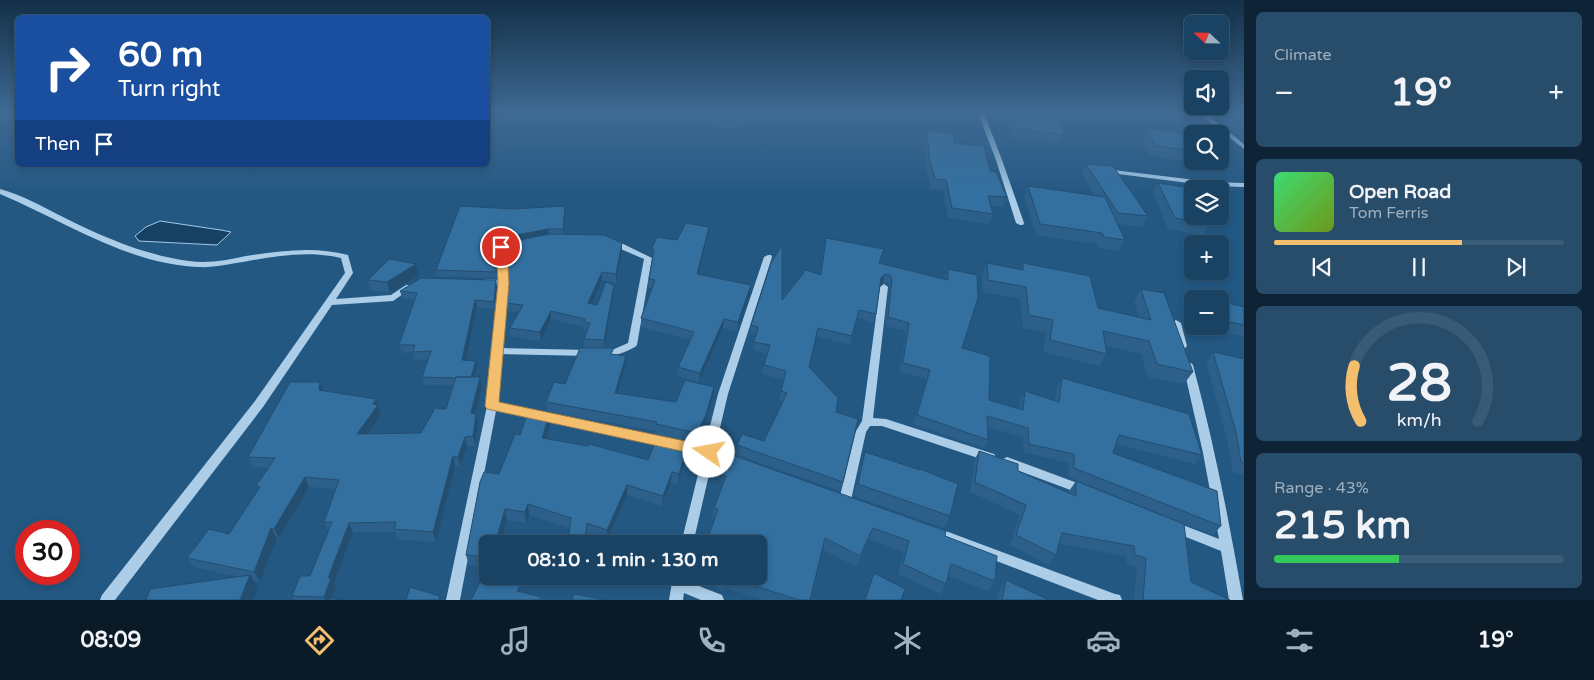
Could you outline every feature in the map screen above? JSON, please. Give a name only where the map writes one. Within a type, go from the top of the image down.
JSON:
[{"type":"street","points":[[991,141],[1020,224]]},
{"type":"street","points":[[1097,171],[1212,184],[1244,185]]},
{"type":"street","points":[[0,191],[42,208],[75,226],[122,247],[145,255],[184,263],[214,264],[254,257],[328,251],[344,257],[349,273],[331,302],[209,470],[107,600]]},
{"type":"street","points":[[497,351],[613,353],[632,345],[648,258],[606,239]]},
{"type":"street","points":[[452,600],[492,406],[504,283],[501,247],[530,242]]},
{"type":"street","points":[[689,535],[723,394],[768,257]]},
{"type":"street","points":[[331,302],[394,298],[420,280]]},
{"type":"street","points":[[471,280],[504,283]]},
{"type":"street","points":[[845,500],[862,431],[867,422],[884,287]]},
{"type":"street","points":[[1176,323],[1201,413],[1228,548],[1236,600]]},
{"type":"street","points":[[492,406],[709,452],[754,468]]},
{"type":"street","points":[[867,422],[882,422],[1050,476],[1094,494]]},
{"type":"street","points":[[1166,523],[1228,548]]},
{"type":"street","points":[[919,527],[1115,600]]},
{"type":"street","points":[[676,600],[678,585]]},
{"type":"street","points":[[688,585],[717,600]]},
{"type":"water","points":[[160,221],[231,232],[217,245],[139,241],[135,236],[146,227]]},
{"type":"building","points":[[928,141],[954,141],[954,143],[984,146],[990,171],[996,172],[1007,197],[988,196],[993,214],[952,208],[946,180],[935,179],[929,157]]},
{"type":"building","points":[[1153,141],[1184,141],[1184,150],[1156,146]]},
{"type":"building","points":[[1086,164],[1113,166],[1148,216],[1118,213]]},
{"type":"building","points":[[1158,183],[1184,187],[1184,220],[1175,218]]},
{"type":"building","points":[[1028,186],[1105,197],[1125,240],[1104,237],[1102,233],[1040,224]]},
{"type":"building","points":[[460,206],[513,209],[565,206],[563,229],[548,229],[496,239],[496,272],[436,270]]},
{"type":"building","points":[[686,223],[709,227],[697,274],[751,285],[738,322],[724,319],[700,373],[678,367],[694,332],[641,318],[655,280],[649,279],[654,250],[652,248],[657,237],[677,240]]},
{"type":"building","points":[[549,234],[604,235],[622,243],[616,274],[602,272],[588,303],[597,305],[606,282],[614,285],[604,340],[584,339],[590,323],[584,322],[585,319],[551,311],[540,332],[510,328],[523,305],[506,303],[508,275],[506,243]]},
{"type":"building","points":[[826,238],[884,249],[879,263],[948,280],[948,269],[977,275],[978,298],[962,348],[990,356],[989,400],[1023,410],[1025,391],[1059,402],[1062,378],[1189,414],[1202,455],[1119,435],[1113,453],[1217,491],[1221,526],[1074,468],[1074,454],[1029,444],[1028,428],[987,416],[988,440],[917,415],[930,370],[903,363],[909,323],[888,317],[892,279],[890,275],[885,274],[881,278],[876,314],[859,310],[852,336],[818,328],[809,367],[838,398],[836,412],[858,419],[843,482],[737,445],[742,434],[764,441],[787,393],[781,391],[786,371],[764,365],[770,345],[754,342],[758,327],[751,325],[771,263],[782,245],[782,300],[806,270],[821,275]]},
{"type":"building","points":[[389,259],[416,264],[387,282],[368,280]]},
{"type":"building","points":[[987,263],[1023,270],[1023,263],[1090,276],[1098,308],[1151,320],[1141,289],[1164,293],[1193,372],[1157,364],[1149,341],[1103,331],[1107,354],[1050,340],[1053,320],[1029,315],[1026,287],[988,280]]},
{"type":"building","points":[[421,278],[496,280],[494,302],[475,300],[462,360],[476,361],[471,377],[422,377],[431,351],[413,352],[415,345],[399,345],[417,293],[400,291]]},
{"type":"building","points":[[1229,303],[1244,307],[1244,325],[1229,322]]},
{"type":"building","points":[[580,348],[614,348],[611,354],[626,356],[615,393],[676,402],[685,380],[714,387],[706,415],[697,433],[656,424],[657,422],[546,402],[554,382],[565,384]]},
{"type":"building","points":[[1213,352],[1244,359],[1244,463],[1241,462],[1236,432]]},
{"type":"building","points":[[456,377],[480,377],[471,413],[476,414],[473,436],[465,437],[458,457],[453,456],[433,532],[394,529],[396,522],[349,523],[328,578],[331,578],[324,597],[292,596],[300,576],[310,576],[332,522],[324,522],[339,480],[305,477],[274,529],[271,528],[254,572],[187,558],[209,529],[229,534],[260,487],[256,486],[275,458],[248,457],[290,382],[320,382],[319,390],[376,399],[373,404],[378,405],[357,434],[421,433],[435,408],[446,409]]},
{"type":"building","points":[[528,412],[549,415],[542,438],[588,446],[589,444],[648,460],[658,436],[689,442],[679,474],[672,472],[663,496],[627,485],[607,530],[587,523],[586,535],[569,535],[571,518],[528,504],[525,512],[505,509],[498,535],[479,535],[479,556],[466,555],[480,482],[484,472],[499,474],[515,434],[520,435]]},
{"type":"building","points":[[979,451],[1018,464],[1018,471],[1076,496],[1076,481],[1184,524],[1191,582],[1230,600],[1143,600],[1146,558],[1135,555],[1134,546],[1062,533],[1056,555],[1016,535],[1026,505],[975,482]]},
{"type":"building","points":[[865,452],[920,469],[958,484],[950,516],[858,484]]},
{"type":"building","points":[[732,455],[946,531],[945,536],[997,556],[995,581],[951,564],[946,584],[903,564],[909,541],[873,528],[860,556],[825,538],[810,600],[799,600],[752,585],[767,585],[767,535],[709,535],[718,509],[714,508],[726,476],[723,475]]},
{"type":"building","points":[[874,573],[905,589],[901,600],[865,600]]},
{"type":"building","points":[[250,575],[240,600],[146,600],[150,589]]},
{"type":"building","points":[[1006,580],[1049,600],[1002,600]]},
{"type":"building","points":[[479,584],[517,585],[520,586],[517,591],[541,597],[540,600],[471,600]]},
{"type":"building","points":[[410,587],[440,596],[439,600],[406,600]]},
{"type":"building","points":[[574,594],[606,600],[572,600]]},
{"type":"building","points":[[329,598],[346,600],[329,600]]},
{"type":"route","points":[[501,247],[504,283],[492,406],[709,452]]}]
